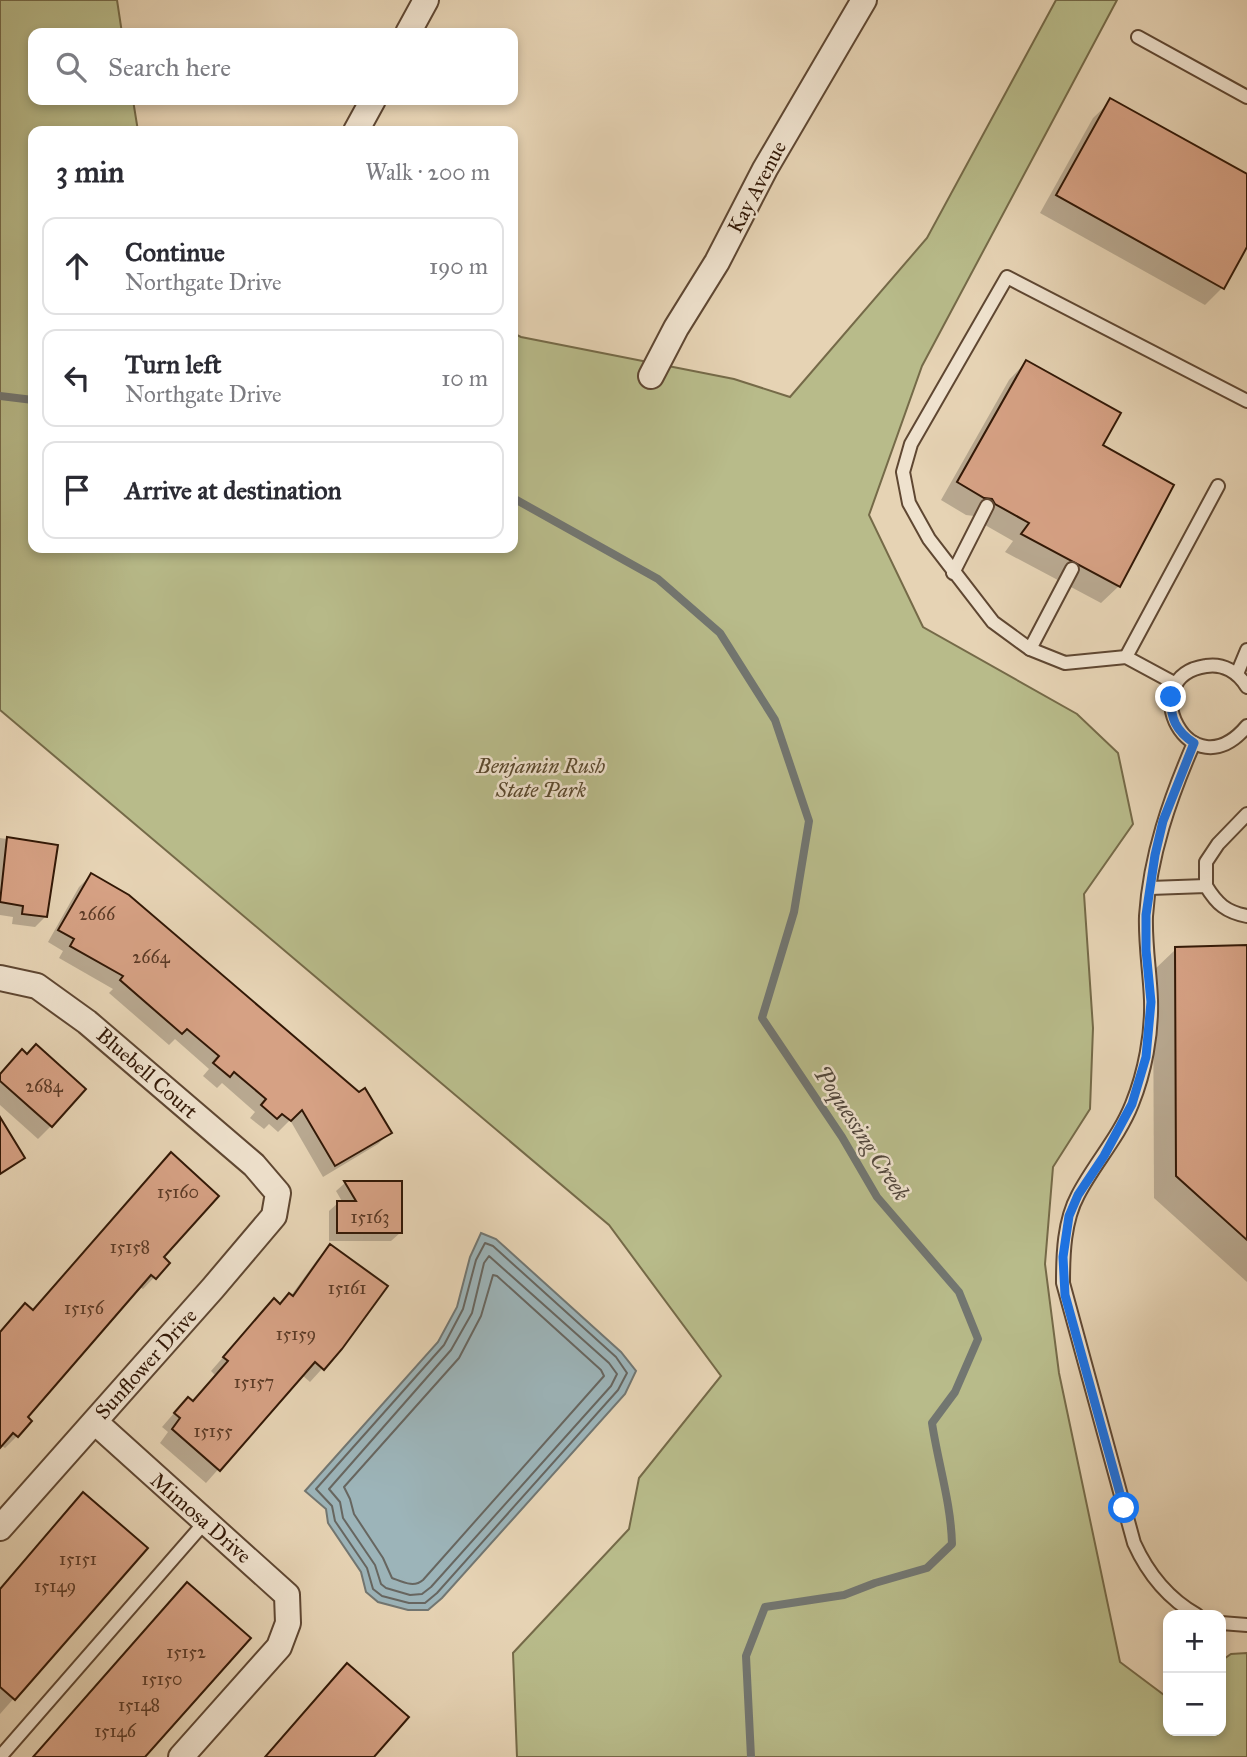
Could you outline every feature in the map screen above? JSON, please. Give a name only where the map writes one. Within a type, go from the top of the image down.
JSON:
[{"type":"street","points":[[411,28],[426,0]]},
{"type":"street","name":"Kay Avenue","points":[[651,376],[676,328],[717,262],[765,169],[864,0]]},
{"type":"street","points":[[359,126],[370,105]]},
{"type":"street","name":"Bluebell Court","points":[[0,978],[37,986],[87,1022],[254,1165],[278,1193]]},
{"type":"street","name":"Sunflower Drive","points":[[0,1528],[214,1288],[274,1216],[278,1193]]},
{"type":"street","name":"Mimosa Drive","points":[[94,1422],[288,1595],[288,1623],[279,1647],[181,1757]]},
{"type":"lane","points":[[1138,37],[1247,97]]},
{"type":"lane","points":[[1177,684],[1126,657],[1065,663],[1030,649],[993,622],[929,539],[909,503],[903,472],[911,444],[1007,277],[1247,401]]},
{"type":"lane","points":[[1126,657],[1218,486]]},
{"type":"lane","points":[[953,573],[987,506]]},
{"type":"lane","points":[[1030,649],[1072,569]]},
{"type":"lane","points":[[1237,674],[1247,650]]},
{"type":"lane","points":[[1247,687],[1237,674],[1225,667],[1198,667],[1186,674],[1177,684],[1171,697],[1170,710],[1182,735],[1205,746],[1243,741],[1247,726]]},
{"type":"lane","points":[[1190,1610],[1164,1591],[1145,1567],[1134,1543],[1063,1283],[1063,1257],[1069,1216],[1078,1195],[1104,1156],[1132,1104],[1146,1057],[1151,1002],[1146,950],[1146,915],[1150,888],[1163,821],[1194,743]]},
{"type":"lane","points":[[1247,814],[1218,844],[1206,862],[1206,886],[1217,905],[1235,914],[1247,916]]},
{"type":"lane","points":[[1150,888],[1206,886]]},
{"type":"lane","points":[[1,1757],[205,1522]]},
{"type":"lane","points":[[1226,1623],[1247,1625]]},
{"type":"green space","name":"Benjamin Rush State Park","points":[[0,0],[117,0],[121,28],[28,28],[28,105],[134,105],[137,126],[28,126],[28,553],[518,553],[518,336],[734,379],[790,397],[927,238],[1056,0],[1117,0],[922,366],[869,515],[923,627],[1077,714],[1118,753],[1133,824],[1084,894],[1093,1028],[1090,1109],[1053,1167],[1045,1264],[1059,1373],[1120,1662],[1163,1694],[1163,1736],[1226,1736],[1226,1658],[1231,1654],[1247,1653],[1247,1757],[517,1757],[513,1653],[629,1529],[639,1478],[721,1376],[609,1225],[0,710]]},
{"type":"water","points":[[481,1233],[496,1239],[621,1352],[636,1371],[625,1394],[442,1598],[428,1610],[408,1610],[378,1602],[366,1592],[361,1572],[328,1523],[326,1509],[305,1491],[438,1342],[457,1307],[470,1257]]},
{"type":"building","points":[[1110,98],[1247,174],[1247,247],[1224,289],[1056,195]]},
{"type":"building","points":[[1026,360],[1121,413],[1103,445],[1174,485],[1120,587],[1021,534],[1029,523],[995,504],[992,499],[984,498],[957,482]]},
{"type":"building","points":[[7,837],[58,845],[47,917],[22,914],[23,906],[0,902]]},
{"type":"building","points":[[91,873],[129,895],[359,1092],[365,1088],[392,1133],[335,1166],[302,1110],[291,1121],[282,1114],[277,1119],[261,1105],[266,1099],[234,1072],[230,1077],[213,1063],[219,1056],[187,1029],[182,1034],[120,980],[123,976],[70,946],[74,939],[58,930]]},
{"type":"building","points":[[1247,945],[1247,1240],[1176,1176],[1175,947]]},
{"type":"building","points":[[36,1044],[86,1089],[52,1127],[0,1081],[0,1074],[22,1049],[27,1054]]},
{"type":"building","points":[[0,1117],[25,1158],[0,1174]]},
{"type":"building","points":[[171,1152],[219,1196],[164,1257],[170,1263],[156,1279],[151,1275],[28,1417],[32,1421],[18,1437],[13,1433],[0,1448],[0,1332],[25,1303],[33,1310]]},
{"type":"building","points":[[344,1181],[402,1181],[402,1233],[337,1233],[337,1201],[356,1201]]},
{"type":"building","points":[[330,1244],[388,1286],[324,1370],[315,1362],[220,1471],[172,1429],[180,1418],[174,1413],[188,1397],[193,1401],[228,1361],[223,1357],[274,1298],[280,1304],[289,1293],[293,1296]]},
{"type":"building","points":[[83,1492],[148,1548],[15,1700],[0,1687],[0,1589]]},
{"type":"building","points":[[187,1582],[251,1638],[145,1757],[33,1757]]},
{"type":"building","points":[[347,1663],[409,1717],[374,1757],[265,1757]]},
{"type":"waterway","name":"Poquessing Creek","points":[[0,396],[28,399]]},
{"type":"waterway","name":"Poquessing Creek","points":[[518,501],[658,579],[720,633],[775,720],[809,821],[794,912],[762,1018],[842,1137],[877,1197],[959,1292],[978,1339],[955,1392],[932,1423],[947,1498],[952,1544],[927,1568],[844,1595],[765,1607],[746,1656],[751,1757]]},
{"type":"route","points":[[1124,1508],[1065,1295],[1063,1257],[1069,1216],[1078,1195],[1104,1156],[1132,1104],[1146,1057],[1151,1002],[1146,915],[1155,855],[1163,821],[1194,743],[1182,735],[1174,723],[1170,710],[1171,697]]}]
